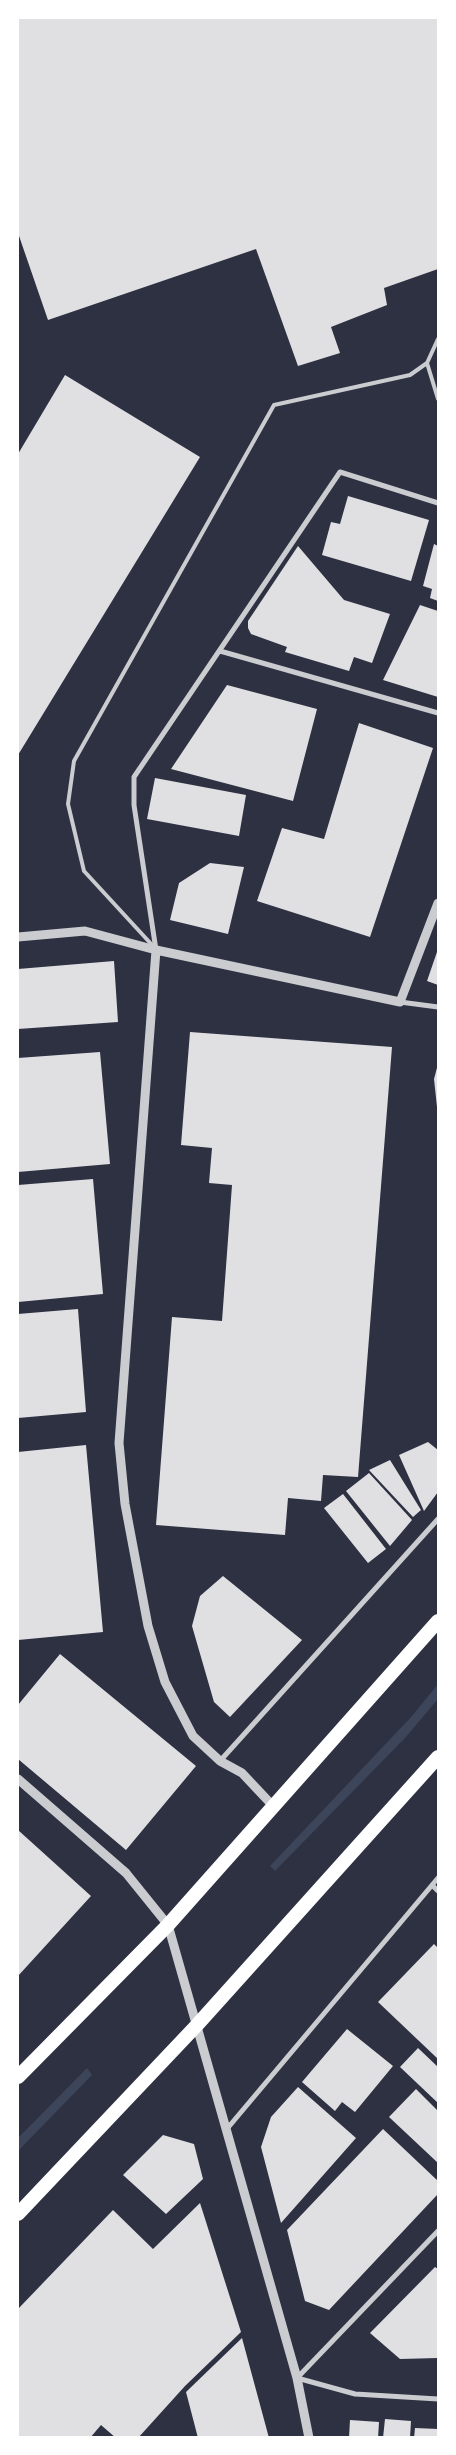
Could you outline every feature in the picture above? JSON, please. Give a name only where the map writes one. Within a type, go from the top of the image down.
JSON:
[{"type":"highway","points":[[18,2077],[168,1925],[438,1621]]},
{"type":"highway","points":[[18,2214],[197,2025],[438,1757]]},
{"type":"street","points":[[273,1806],[242,1773],[220,1761],[193,1736],[165,1682],[148,1626],[125,1504],[119,1443],[156,950],[134,806],[134,777],[340,472],[438,503]]},
{"type":"street","points":[[220,651],[438,713]]},
{"type":"street","points":[[400,1002],[438,903]]},
{"type":"street","points":[[18,937],[85,931],[156,950],[400,1002],[438,1007]]},
{"type":"street","points":[[220,1761],[438,1519]]},
{"type":"street","points":[[18,1779],[126,1873],[168,1925],[297,2378],[310,2438]]},
{"type":"street","points":[[226,2130],[438,1878]]},
{"type":"street","points":[[432,1885],[438,1891]]},
{"type":"street","points":[[297,2378],[438,2231]]},
{"type":"street","points":[[297,2378],[355,2394],[438,2399]]},
{"type":"lane","points":[[156,950],[84,871],[68,804],[74,761],[274,405],[410,375],[428,363],[438,339]]},
{"type":"lane","points":[[428,363],[438,399]]},
{"type":"shaded area","points":[[438,1684],[438,1699],[405,1738],[275,1871],[270,1866],[412,1716]]},
{"type":"shaded area","points":[[87,2068],[92,2075],[18,2151],[18,2138]]},
{"type":"building","points":[[18,18],[438,18],[438,269],[384,288],[387,305],[331,327],[340,353],[298,366],[256,249],[48,320],[18,233]]},
{"type":"building","points":[[65,375],[200,457],[18,755],[18,454]]},
{"type":"building","points":[[348,496],[429,520],[411,581],[322,555],[331,522],[340,524]]},
{"type":"building","points":[[434,544],[438,546],[438,601],[430,598],[432,589],[423,586]]},
{"type":"building","points":[[298,546],[344,600],[390,614],[372,663],[354,657],[349,671],[285,652],[287,647],[251,634],[248,628],[248,621]]},
{"type":"building","points":[[420,605],[438,611],[438,697],[383,680]]},
{"type":"building","points":[[227,685],[317,709],[293,801],[171,769]]},
{"type":"building","points":[[359,723],[433,748],[370,937],[257,901],[282,828],[324,839]]},
{"type":"building","points":[[155,778],[246,795],[239,836],[147,819]]},
{"type":"building","points":[[210,863],[244,867],[228,934],[170,920],[179,883]]},
{"type":"building","points":[[438,949],[438,985],[427,981]]},
{"type":"building","points":[[114,961],[118,1022],[18,1029],[18,969]]},
{"type":"building","points":[[190,1032],[392,1047],[358,1477],[323,1475],[321,1501],[288,1498],[285,1535],[156,1525],[172,1317],[222,1321],[232,1185],[209,1183],[212,1148],[181,1145]]},
{"type":"building","points":[[100,1052],[110,1164],[18,1172],[18,1058]]},
{"type":"building","points":[[438,1064],[438,1106],[437,1107],[434,1079]]},
{"type":"building","points":[[93,1179],[103,1294],[18,1302],[18,1185]]},
{"type":"building","points":[[78,1309],[86,1412],[18,1418],[18,1314]]},
{"type":"building","points":[[428,1442],[438,1450],[438,1492],[424,1511],[399,1455]]},
{"type":"building","points":[[86,1445],[103,1632],[18,1640],[18,1452]]},
{"type":"building","points":[[390,1460],[421,1510],[413,1517],[369,1470]]},
{"type":"building","points":[[369,1473],[412,1520],[390,1546],[346,1491]]},
{"type":"building","points":[[343,1494],[386,1549],[368,1563],[324,1508]]},
{"type":"building","points":[[223,1576],[302,1640],[230,1717],[214,1702],[192,1626],[200,1596]]},
{"type":"building","points":[[60,1654],[196,1766],[126,1850],[18,1759],[18,1705]]},
{"type":"building","points":[[18,1830],[91,1896],[18,1976]]},
{"type":"building","points":[[434,1944],[438,1948],[438,2059],[378,2002]]},
{"type":"building","points":[[347,2029],[393,2066],[355,2112],[342,2102],[335,2111],[302,2082]]},
{"type":"building","points":[[418,2048],[438,2067],[438,2103],[400,2067]]},
{"type":"building","points":[[298,2087],[356,2138],[281,2223],[261,2147],[271,2117]]},
{"type":"building","points":[[416,2089],[438,2111],[438,2163],[389,2117]]},
{"type":"building","points":[[383,2129],[438,2181],[438,2194],[329,2310],[305,2301],[287,2230]]},
{"type":"building","points":[[163,2135],[194,2144],[203,2179],[166,2214],[123,2175]]},
{"type":"building","points":[[200,2203],[241,2332],[185,2386],[138,2438],[116,2438],[101,2425],[90,2438],[18,2438],[18,2309],[113,2210],[153,2249]]},
{"type":"building","points":[[435,2267],[438,2269],[438,2358],[400,2359],[370,2333]]},
{"type":"building","points":[[242,2338],[269,2438],[198,2438],[186,2392]]},
{"type":"building","points":[[385,2419],[411,2421],[410,2438],[383,2438]]},
{"type":"building","points":[[350,2420],[379,2422],[378,2438],[349,2438]]},
{"type":"building","points":[[415,2428],[438,2429],[438,2438],[414,2438]]}]
